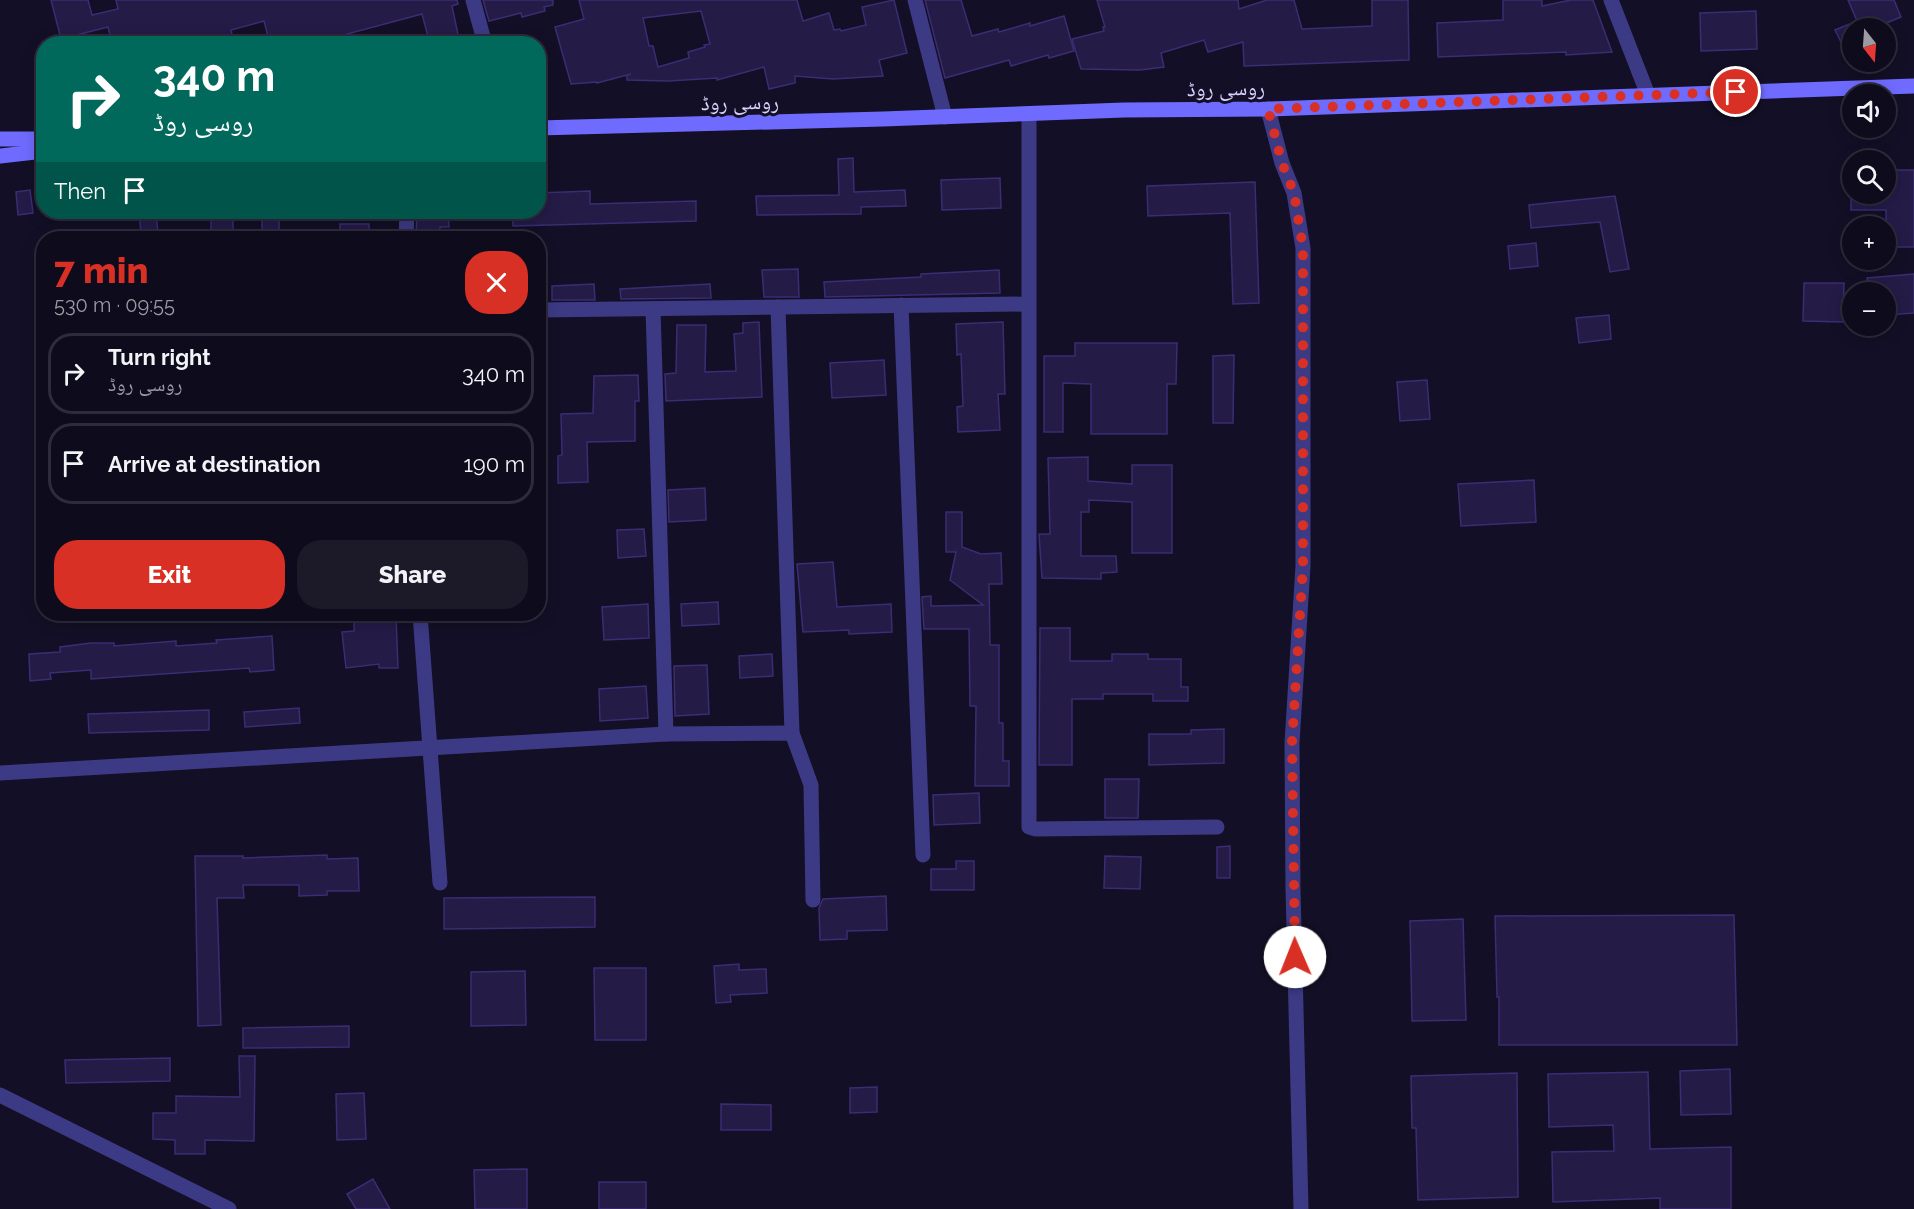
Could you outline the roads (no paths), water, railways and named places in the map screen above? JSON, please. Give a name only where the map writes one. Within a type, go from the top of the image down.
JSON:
[{"type":"main road","name":"روسی روڈ","points":[[546,128],[1124,110],[1268,109],[1914,86]]},
{"type":"main road","points":[[0,139],[36,139]]},
{"type":"main road","points":[[0,156],[36,152]]},
{"type":"street","points":[[473,0],[483,36]]},
{"type":"street","points":[[915,0],[945,117]]},
{"type":"street","points":[[1611,0],[1648,95]]},
{"type":"street","points":[[1268,109],[1282,163],[1294,193],[1303,248],[1303,566],[1292,743],[1293,889],[1301,1209]]},
{"type":"street","points":[[1029,114],[1029,827],[1035,829],[1217,827]]},
{"type":"street","points":[[546,310],[1028,303]]},
{"type":"street","points":[[901,305],[922,855]]},
{"type":"street","points":[[778,307],[792,734],[812,785],[813,900]]},
{"type":"street","points":[[654,309],[666,734]]},
{"type":"street","points":[[420,621],[440,883]]},
{"type":"street","points":[[0,773],[666,734],[792,734]]},
{"type":"street","points":[[0,1095],[229,1209]]}]
